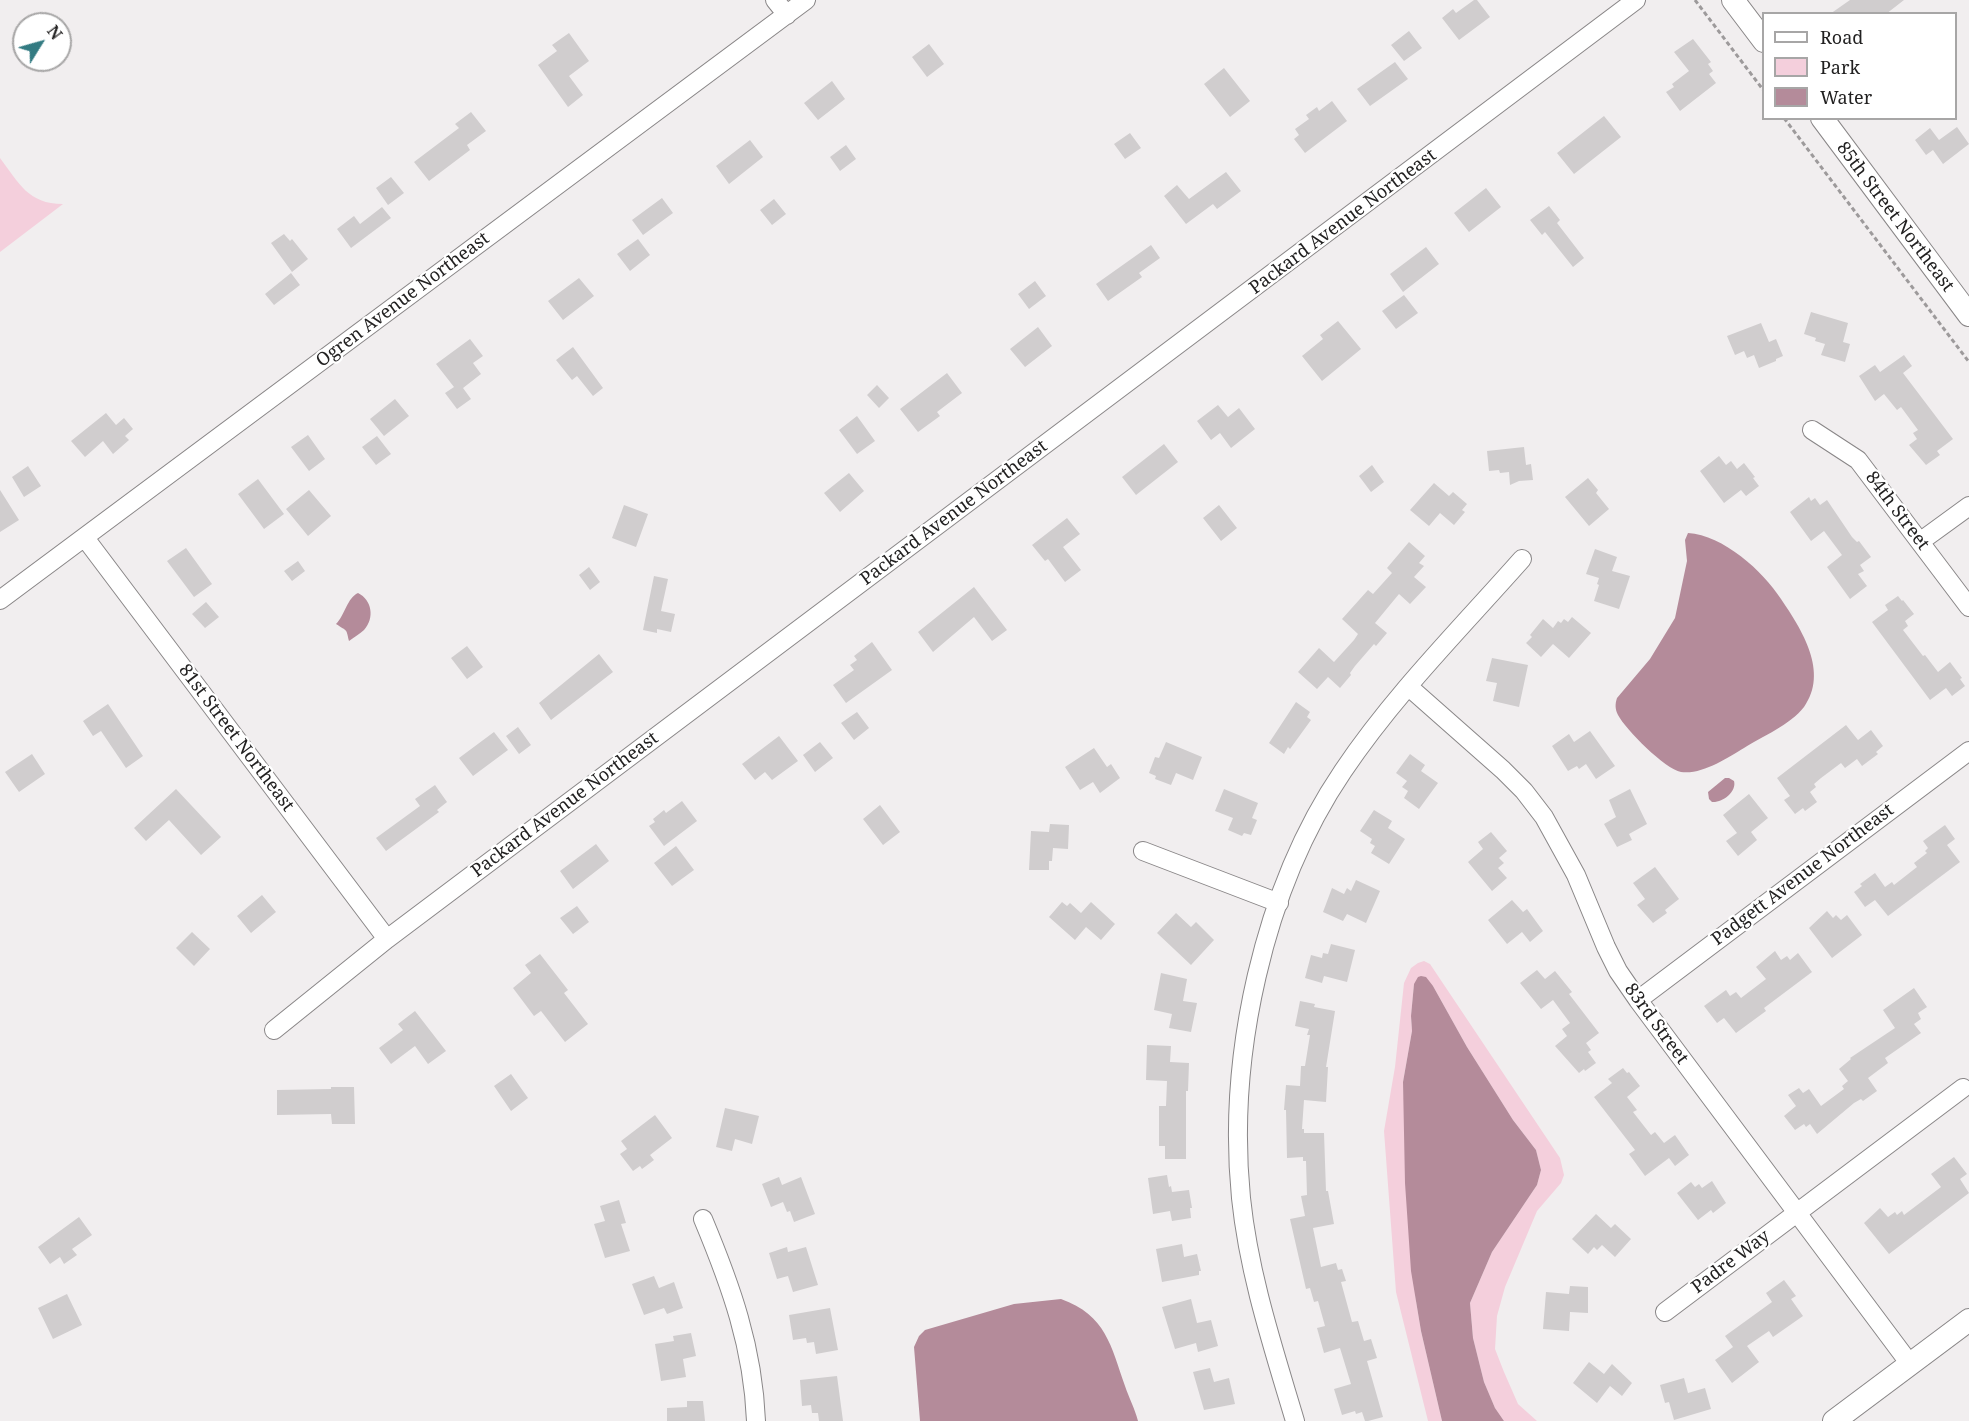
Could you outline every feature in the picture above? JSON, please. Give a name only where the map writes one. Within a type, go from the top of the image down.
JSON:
[{"type":"street","points":[[775,0],[787,15]]},
{"type":"street","name":"Ogren Avenue Northeast","points":[[0,600],[806,0]]},
{"type":"street","name":"Packard Avenue Northeast","points":[[274,1030],[387,939],[1636,0]]},
{"type":"street","points":[[1733,0],[1762,38]]},
{"type":"street","name":"85th Street Northeast","points":[[1823,120],[1969,315]]},
{"type":"street","name":"84th Street","points":[[1812,430],[1858,460],[1969,607]]},
{"type":"street","points":[[1921,541],[1969,506]]},
{"type":"street","name":"81st Street Northeast","points":[[85,538],[387,939]]},
{"type":"street","points":[[1295,1421],[1255,1282],[1241,1199],[1238,1147],[1240,1093],[1247,1023],[1263,951],[1297,856],[1316,817],[1342,773],[1366,738],[1522,559]]},
{"type":"street","name":"83rd Street","points":[[1409,687],[1503,770],[1545,817],[1576,874],[1618,971],[1910,1364]]},
{"type":"street","name":"Padgett Avenue Northeast","points":[[1638,1000],[1969,751]]},
{"type":"street","points":[[1143,851],[1279,903]]},
{"type":"street","name":"Padre Way","points":[[1665,1312],[1963,1088]]},
{"type":"street","points":[[703,1219],[726,1274],[744,1331],[752,1376],[756,1421]]},
{"type":"street","points":[[1834,1421],[1969,1320]]},
{"type":"path","points":[[1695,0],[1762,88]]},
{"type":"path","points":[[1786,120],[1969,362]]},
{"type":"green space","points":[[0,158],[19,184],[33,196],[51,203],[63,204],[0,252]]},
{"type":"green space","points":[[1424,961],[1430,964],[1560,1158],[1564,1175],[1561,1183],[1537,1211],[1505,1287],[1497,1316],[1495,1349],[1518,1404],[1537,1421],[1504,1421],[1495,1408],[1484,1382],[1473,1338],[1470,1303],[1492,1252],[1537,1185],[1541,1170],[1536,1150],[1513,1120],[1467,1047],[1433,986],[1414,984],[1412,1031],[1403,1082],[1416,1301],[1442,1421],[1428,1421],[1396,1292],[1384,1131],[1395,1067],[1404,983],[1411,968]]},
{"type":"water","points":[[1688,533],[1701,535],[1728,547],[1764,577],[1781,599],[1804,638],[1810,652],[1814,680],[1811,694],[1804,707],[1776,730],[1722,761],[1697,771],[1681,772],[1666,764],[1637,739],[1622,722],[1616,707],[1617,698],[1650,659],[1675,618],[1687,561],[1685,540]]},
{"type":"water","points":[[358,593],[369,605],[371,615],[364,630],[349,641],[346,631],[336,624],[351,599]]},
{"type":"water","points":[[1725,778],[1734,781],[1731,793],[1724,799],[1712,802],[1708,792]]},
{"type":"water","points":[[1421,976],[1426,977],[1433,986],[1467,1047],[1513,1120],[1536,1150],[1541,1170],[1537,1185],[1492,1252],[1470,1303],[1473,1338],[1484,1382],[1495,1408],[1504,1421],[1442,1421],[1421,1331],[1411,1271],[1405,1183],[1403,1082],[1412,1031],[1414,984]]},
{"type":"water","points":[[1061,1299],[1088,1314],[1105,1334],[1138,1421],[920,1421],[914,1347],[925,1330],[1014,1304]]},
{"type":"building","points":[[1477,0],[1490,17],[1459,40],[1442,18],[1453,9],[1456,13]]},
{"type":"building","points":[[1850,0],[1904,0],[1889,12],[1833,12]]},
{"type":"building","points":[[1409,31],[1422,48],[1404,61],[1391,45]]},
{"type":"building","points":[[569,33],[589,61],[569,76],[583,95],[568,107],[538,65],[557,51],[552,45]]},
{"type":"building","points":[[1693,39],[1711,62],[1708,64],[1713,71],[1709,74],[1716,83],[1680,111],[1666,92],[1674,87],[1672,84],[1689,71],[1674,52]]},
{"type":"building","points":[[929,44],[944,64],[927,77],[912,57]]},
{"type":"building","points":[[1395,62],[1408,79],[1370,106],[1357,89]]},
{"type":"building","points":[[1224,68],[1250,101],[1230,117],[1204,84]]},
{"type":"building","points":[[832,81],[845,99],[818,120],[804,103]]},
{"type":"building","points":[[1332,101],[1347,121],[1305,153],[1294,139],[1299,135],[1295,129],[1309,119],[1306,115],[1317,107],[1319,111]]},
{"type":"building","points":[[471,112],[486,131],[467,145],[470,150],[429,181],[414,162],[459,128],[455,124]]},
{"type":"building","points":[[1604,116],[1621,137],[1574,174],[1557,153]]},
{"type":"building","points":[[1957,127],[1969,144],[1943,164],[1933,150],[1926,155],[1915,140],[1930,128],[1939,140]]},
{"type":"building","points":[[1130,133],[1141,148],[1125,159],[1114,144]]},
{"type":"building","points":[[750,140],[763,157],[729,184],[716,166]]},
{"type":"building","points":[[846,145],[856,159],[840,171],[830,157]]},
{"type":"building","points":[[1226,172],[1241,191],[1217,209],[1213,204],[1186,224],[1164,196],[1177,185],[1189,199]]},
{"type":"building","points":[[391,177],[404,193],[388,205],[376,188]]},
{"type":"building","points":[[1486,188],[1501,207],[1469,232],[1454,213]]},
{"type":"building","points":[[662,198],[673,213],[643,235],[632,220]]},
{"type":"building","points":[[774,199],[786,214],[772,225],[760,210]]},
{"type":"building","points":[[1549,206],[1560,220],[1557,223],[1584,258],[1573,267],[1545,232],[1542,235],[1530,220]]},
{"type":"building","points":[[382,207],[391,218],[351,248],[337,229],[354,216],[360,224]]},
{"type":"building","points":[[284,234],[290,241],[292,239],[308,259],[292,272],[271,243]]},
{"type":"building","points":[[638,239],[650,255],[630,271],[617,254]]},
{"type":"building","points":[[1151,245],[1160,258],[1139,273],[1142,277],[1108,301],[1096,284]]},
{"type":"building","points":[[1426,247],[1439,264],[1403,292],[1390,274]]},
{"type":"building","points":[[291,273],[300,285],[274,305],[265,294]]},
{"type":"building","points":[[579,278],[594,296],[563,320],[548,301]]},
{"type":"building","points":[[1035,281],[1046,296],[1029,309],[1018,294]]},
{"type":"building","points":[[1404,295],[1418,313],[1396,329],[1382,311]]},
{"type":"building","points":[[1811,312],[1848,323],[1843,342],[1850,344],[1845,362],[1821,355],[1825,344],[1804,334]]},
{"type":"building","points":[[1338,321],[1361,349],[1322,381],[1302,356],[1323,339],[1320,335]]},
{"type":"building","points":[[1761,323],[1769,342],[1776,339],[1783,356],[1759,368],[1754,355],[1747,358],[1744,351],[1735,355],[1727,336]]},
{"type":"building","points":[[1038,327],[1052,346],[1025,367],[1010,349]]},
{"type":"building","points":[[470,339],[483,356],[473,363],[481,374],[463,388],[471,399],[457,409],[445,393],[454,387],[436,364]]},
{"type":"building","points":[[573,347],[603,388],[593,396],[577,376],[572,380],[556,360]]},
{"type":"building","points":[[1904,355],[1912,366],[1903,373],[1953,439],[1937,451],[1940,455],[1926,465],[1909,445],[1917,439],[1913,433],[1918,430],[1901,407],[1897,410],[1884,394],[1875,401],[1859,376],[1875,365],[1880,372]]},
{"type":"building","points":[[947,373],[962,393],[937,412],[940,416],[918,432],[900,409]]},
{"type":"building","points":[[877,385],[889,398],[879,408],[867,395]]},
{"type":"building","points":[[395,399],[409,416],[384,436],[370,419]]},
{"type":"building","points":[[1218,405],[1228,417],[1239,408],[1255,429],[1231,448],[1220,433],[1211,440],[1197,421]]},
{"type":"building","points":[[106,413],[116,425],[124,418],[133,429],[125,436],[129,440],[113,454],[103,441],[85,457],[71,441]]},
{"type":"building","points":[[857,416],[875,441],[857,454],[839,430]]},
{"type":"building","points":[[308,435],[325,459],[309,471],[291,447]]},
{"type":"building","points":[[377,436],[391,454],[376,465],[362,447]]},
{"type":"building","points":[[1164,444],[1178,462],[1136,495],[1122,477]]},
{"type":"building","points":[[1524,447],[1526,465],[1531,464],[1533,480],[1519,481],[1510,485],[1509,472],[1489,471],[1487,451]]},
{"type":"building","points":[[1719,456],[1726,465],[1731,461],[1737,469],[1744,463],[1759,486],[1746,496],[1741,490],[1724,503],[1700,471]]},
{"type":"building","points":[[1372,465],[1384,482],[1371,492],[1359,476]]},
{"type":"building","points":[[28,466],[41,486],[24,497],[12,477]]},
{"type":"building","points":[[849,473],[864,491],[840,512],[824,493]]},
{"type":"building","points":[[1588,478],[1609,509],[1589,526],[1565,497]]},
{"type":"building","points":[[258,479],[284,514],[264,529],[238,494]]},
{"type":"building","points":[[1434,483],[1449,496],[1453,492],[1467,504],[1462,510],[1465,512],[1454,525],[1440,513],[1429,526],[1410,510]]},
{"type":"building","points":[[0,490],[19,520],[0,532]]},
{"type":"building","points":[[309,490],[331,516],[308,536],[286,509]]},
{"type":"building","points":[[1809,497],[1811,501],[1815,498],[1820,505],[1827,500],[1852,537],[1857,542],[1859,541],[1871,557],[1860,565],[1864,571],[1858,574],[1867,586],[1850,599],[1827,567],[1842,555],[1824,531],[1811,541],[1790,512]]},
{"type":"building","points":[[624,505],[648,514],[636,547],[612,538]]},
{"type":"building","points":[[1219,505],[1237,528],[1221,541],[1203,518]]},
{"type":"building","points":[[1067,518],[1080,534],[1063,547],[1081,570],[1065,582],[1048,559],[1045,561],[1032,545]]},
{"type":"building","points":[[1409,542],[1425,556],[1419,563],[1424,566],[1414,577],[1426,587],[1410,604],[1399,594],[1375,623],[1387,633],[1355,666],[1340,688],[1328,677],[1317,689],[1298,672],[1319,648],[1334,662],[1354,640],[1358,634],[1342,619],[1368,590],[1373,594],[1392,573],[1387,568]]},
{"type":"building","points":[[186,548],[212,584],[194,597],[167,561]]},
{"type":"building","points":[[1595,549],[1617,557],[1612,571],[1630,576],[1619,609],[1594,601],[1599,578],[1586,574]]},
{"type":"building","points":[[298,561],[305,571],[292,581],[284,571]]},
{"type":"building","points":[[589,567],[600,582],[590,590],[579,575]]},
{"type":"building","points":[[654,576],[668,579],[661,611],[675,614],[671,632],[657,629],[657,633],[643,630]]},
{"type":"building","points":[[974,587],[1007,630],[992,641],[974,617],[933,652],[918,632]]},
{"type":"building","points":[[1898,596],[1914,614],[1905,621],[1908,626],[1903,630],[1923,656],[1925,655],[1938,672],[1950,662],[1962,678],[1960,679],[1965,686],[1952,696],[1946,688],[1930,700],[1872,622],[1888,610],[1885,605]]},
{"type":"building","points":[[206,602],[219,617],[205,628],[192,614]]},
{"type":"building","points":[[1572,617],[1591,633],[1569,658],[1553,644],[1541,657],[1526,643],[1543,619],[1553,628],[1558,621],[1561,623],[1564,619],[1568,622]]},
{"type":"building","points":[[872,642],[892,670],[846,703],[833,685],[854,670],[850,665],[857,660],[854,656]]},
{"type":"building","points":[[467,646],[483,667],[467,679],[451,658]]},
{"type":"building","points":[[599,654],[613,672],[551,720],[539,703]]},
{"type":"building","points":[[1492,658],[1528,665],[1519,707],[1493,701],[1497,683],[1486,681]]},
{"type":"building","points":[[1296,702],[1310,712],[1307,717],[1311,720],[1284,754],[1269,743]]},
{"type":"building","points":[[108,704],[143,756],[126,768],[101,731],[93,736],[83,721]]},
{"type":"building","points":[[857,712],[869,728],[854,740],[841,723]]},
{"type":"building","points":[[1846,725],[1858,740],[1871,730],[1883,746],[1876,752],[1878,754],[1862,766],[1857,759],[1845,768],[1841,763],[1821,778],[1810,792],[1817,802],[1805,811],[1803,808],[1795,814],[1784,800],[1790,796],[1777,778]]},
{"type":"building","points":[[518,727],[531,745],[519,754],[506,736]]},
{"type":"building","points":[[1590,731],[1615,766],[1596,779],[1586,764],[1579,769],[1577,766],[1568,771],[1552,746],[1569,734],[1574,742]]},
{"type":"building","points":[[494,732],[508,750],[473,776],[459,758]]},
{"type":"building","points":[[779,736],[798,761],[772,780],[765,772],[755,780],[742,764]]},
{"type":"building","points":[[820,742],[833,758],[815,772],[803,755]]},
{"type":"building","points":[[1166,742],[1202,757],[1193,780],[1176,773],[1171,785],[1155,779],[1156,776],[1149,773],[1155,757],[1159,758]]},
{"type":"building","points":[[1094,748],[1107,767],[1111,764],[1120,778],[1100,793],[1093,782],[1080,790],[1065,767]]},
{"type":"building","points":[[32,754],[45,774],[19,792],[5,772]]},
{"type":"building","points":[[1410,754],[1425,765],[1421,771],[1438,783],[1419,809],[1404,798],[1408,791],[1402,787],[1407,781],[1396,773]]},
{"type":"building","points":[[435,785],[447,802],[437,810],[439,812],[386,851],[376,838],[420,806],[415,799]]},
{"type":"building","points":[[176,789],[221,837],[201,855],[169,820],[146,841],[134,828]]},
{"type":"building","points":[[1224,789],[1258,803],[1252,818],[1257,820],[1251,835],[1244,833],[1242,836],[1228,830],[1233,818],[1215,811]]},
{"type":"building","points":[[1630,789],[1647,824],[1629,834],[1632,840],[1617,847],[1604,824],[1616,817],[1609,800]]},
{"type":"building","points":[[1749,794],[1768,818],[1751,832],[1757,840],[1738,856],[1726,841],[1737,833],[1723,815]]},
{"type":"building","points":[[682,801],[697,821],[664,846],[649,826],[655,822],[653,819],[664,810],[666,813]]},
{"type":"building","points":[[880,805],[900,832],[883,845],[863,819]]},
{"type":"building","points":[[1374,810],[1392,821],[1388,828],[1405,839],[1389,864],[1371,853],[1375,846],[1370,843],[1372,839],[1360,831]]},
{"type":"building","points":[[1050,824],[1069,825],[1068,849],[1053,848],[1049,870],[1029,870],[1031,831],[1049,832]]},
{"type":"building","points":[[1945,825],[1955,839],[1947,845],[1960,862],[1888,916],[1875,900],[1865,907],[1854,892],[1862,886],[1860,884],[1875,873],[1885,887],[1892,882],[1894,885],[1917,867],[1914,863],[1927,853],[1925,851],[1928,848],[1923,841]]},
{"type":"building","points":[[1491,832],[1507,851],[1499,858],[1504,863],[1498,868],[1507,878],[1492,891],[1468,862],[1483,849],[1478,842]]},
{"type":"building","points":[[596,844],[609,861],[573,889],[560,871]]},
{"type":"building","points":[[676,846],[694,870],[672,886],[654,863]]},
{"type":"building","points":[[1655,867],[1679,899],[1665,910],[1667,913],[1653,923],[1637,905],[1645,899],[1633,883]]},
{"type":"building","points":[[1356,880],[1380,891],[1366,923],[1347,914],[1343,921],[1323,912],[1332,888],[1344,894],[1347,888],[1351,891]]},
{"type":"building","points":[[262,895],[276,912],[251,933],[237,916]]},
{"type":"building","points":[[1512,900],[1523,912],[1527,909],[1543,931],[1530,942],[1522,932],[1507,944],[1488,920]]},
{"type":"building","points":[[1062,902],[1067,906],[1070,903],[1081,913],[1091,902],[1115,924],[1101,940],[1086,927],[1075,940],[1049,917]]},
{"type":"building","points":[[577,906],[589,922],[573,934],[560,918]]},
{"type":"building","points":[[1827,911],[1833,918],[1836,915],[1841,920],[1847,915],[1862,935],[1832,958],[1809,928]]},
{"type":"building","points":[[1176,913],[1191,927],[1196,922],[1214,940],[1191,965],[1157,933]]},
{"type":"building","points":[[192,932],[210,949],[194,966],[176,948]]},
{"type":"building","points":[[1331,944],[1355,950],[1347,982],[1324,976],[1322,983],[1305,978],[1311,955],[1322,958],[1323,953],[1328,954]]},
{"type":"building","points":[[1775,951],[1781,960],[1787,956],[1790,960],[1798,953],[1812,972],[1764,1008],[1766,1011],[1736,1033],[1724,1018],[1717,1023],[1704,1006],[1726,990],[1730,996],[1736,992],[1741,998],[1766,979],[1756,967]]},
{"type":"building","points":[[540,954],[568,990],[564,993],[588,1024],[565,1042],[541,1011],[534,1016],[513,988],[531,973],[525,965]]},
{"type":"building","points":[[1537,970],[1545,979],[1555,971],[1572,992],[1569,994],[1599,1033],[1586,1043],[1591,1050],[1588,1052],[1596,1063],[1585,1071],[1584,1069],[1579,1073],[1555,1046],[1567,1036],[1562,1029],[1570,1023],[1553,1000],[1541,1009],[1520,983]]},
{"type":"building","points":[[1161,973],[1187,979],[1183,1001],[1197,1003],[1191,1032],[1169,1028],[1172,1014],[1154,1010]]},
{"type":"building","points":[[1914,988],[1927,1007],[1918,1013],[1921,1019],[1914,1024],[1921,1033],[1885,1058],[1888,1063],[1868,1078],[1877,1091],[1863,1101],[1861,1099],[1854,1103],[1817,1134],[1810,1124],[1806,1127],[1804,1124],[1795,1130],[1784,1116],[1796,1106],[1788,1095],[1799,1088],[1803,1093],[1809,1089],[1821,1106],[1844,1089],[1842,1086],[1848,1081],[1839,1069],[1850,1058],[1895,1028],[1883,1010]]},
{"type":"building","points":[[1300,1001],[1315,1004],[1314,1007],[1335,1011],[1326,1067],[1328,1067],[1326,1102],[1304,1100],[1302,1129],[1304,1133],[1324,1133],[1326,1191],[1328,1191],[1334,1224],[1313,1228],[1321,1267],[1336,1263],[1338,1270],[1342,1269],[1346,1281],[1341,1282],[1352,1322],[1358,1321],[1364,1341],[1371,1339],[1377,1358],[1367,1361],[1383,1417],[1368,1421],[1365,1421],[1362,1412],[1356,1414],[1355,1411],[1342,1415],[1334,1389],[1351,1384],[1340,1348],[1324,1353],[1317,1328],[1325,1326],[1318,1301],[1314,1302],[1310,1288],[1306,1289],[1290,1219],[1305,1216],[1301,1196],[1307,1195],[1306,1161],[1303,1161],[1303,1157],[1287,1158],[1286,1110],[1284,1110],[1286,1085],[1300,1086],[1301,1066],[1305,1066],[1310,1035],[1307,1035],[1309,1029],[1295,1026]]},
{"type":"building","points":[[415,1011],[446,1051],[428,1064],[415,1046],[391,1064],[379,1048],[403,1030],[398,1024]]},
{"type":"building","points":[[1147,1045],[1171,1046],[1170,1062],[1189,1063],[1188,1091],[1186,1091],[1186,1159],[1165,1159],[1165,1146],[1159,1146],[1159,1106],[1166,1106],[1167,1081],[1146,1080]]},
{"type":"building","points":[[1623,1068],[1640,1086],[1627,1097],[1637,1110],[1633,1112],[1651,1135],[1655,1132],[1664,1143],[1675,1135],[1689,1155],[1675,1166],[1669,1158],[1645,1176],[1629,1154],[1635,1150],[1594,1097],[1612,1083],[1608,1079]]},
{"type":"building","points":[[511,1074],[528,1098],[511,1111],[494,1086]]},
{"type":"building","points":[[331,1087],[354,1087],[355,1124],[332,1124],[331,1114],[277,1115],[277,1090],[331,1089]]},
{"type":"building","points":[[725,1108],[759,1116],[752,1144],[735,1139],[732,1151],[716,1147]]},
{"type":"building","points":[[655,1115],[672,1138],[650,1155],[654,1160],[642,1169],[640,1166],[633,1171],[620,1154],[627,1149],[621,1141]]},
{"type":"building","points":[[1954,1157],[1967,1174],[1960,1179],[1969,1193],[1889,1254],[1864,1223],[1880,1208],[1888,1217],[1895,1212],[1897,1215],[1902,1211],[1904,1215],[1941,1187],[1931,1174]]},
{"type":"building","points":[[1167,1175],[1172,1192],[1189,1190],[1191,1218],[1172,1221],[1170,1211],[1153,1214],[1148,1178]]},
{"type":"building","points":[[779,1177],[782,1185],[801,1177],[815,1214],[794,1222],[783,1202],[771,1207],[762,1184]]},
{"type":"building","points":[[1712,1181],[1726,1203],[1713,1213],[1711,1210],[1698,1220],[1677,1193],[1691,1182],[1695,1187],[1699,1184],[1702,1188]]},
{"type":"building","points":[[619,1200],[626,1223],[621,1224],[630,1251],[605,1258],[594,1224],[605,1221],[600,1206]]},
{"type":"building","points":[[1596,1214],[1611,1228],[1615,1224],[1631,1239],[1615,1257],[1602,1245],[1597,1250],[1594,1247],[1588,1254],[1572,1239]]},
{"type":"building","points":[[79,1217],[92,1235],[72,1249],[77,1255],[64,1264],[60,1257],[50,1264],[38,1247]]},
{"type":"building","points":[[1182,1244],[1184,1257],[1197,1254],[1201,1271],[1199,1275],[1162,1282],[1156,1249]]},
{"type":"building","points":[[787,1247],[788,1252],[806,1247],[818,1285],[793,1292],[788,1276],[777,1279],[769,1253]]},
{"type":"building","points":[[654,1276],[659,1288],[674,1282],[683,1308],[667,1314],[664,1308],[644,1315],[632,1284]]},
{"type":"building","points":[[1784,1280],[1796,1296],[1791,1299],[1803,1316],[1773,1337],[1769,1331],[1747,1346],[1759,1362],[1732,1383],[1715,1360],[1733,1347],[1725,1336],[1772,1302],[1766,1293]]},
{"type":"building","points":[[1570,1286],[1588,1287],[1588,1313],[1570,1312],[1569,1331],[1543,1329],[1546,1292],[1569,1294]]},
{"type":"building","points":[[67,1294],[82,1325],[53,1339],[38,1308]]},
{"type":"building","points":[[1191,1299],[1197,1323],[1211,1320],[1218,1346],[1198,1352],[1196,1343],[1175,1349],[1162,1307]]},
{"type":"building","points":[[830,1308],[838,1350],[816,1354],[814,1342],[807,1343],[806,1338],[793,1340],[789,1315]]},
{"type":"building","points":[[691,1333],[696,1356],[683,1359],[686,1377],[661,1381],[655,1344],[674,1341],[673,1336]]},
{"type":"building","points":[[1589,1362],[1604,1374],[1612,1364],[1632,1383],[1622,1396],[1610,1386],[1597,1403],[1573,1383]]},
{"type":"building","points":[[1210,1368],[1214,1382],[1229,1378],[1235,1404],[1204,1410],[1193,1372]]},
{"type":"building","points":[[837,1376],[843,1421],[819,1421],[818,1413],[812,1413],[811,1405],[802,1406],[800,1380]]},
{"type":"building","points":[[1684,1378],[1688,1393],[1705,1388],[1711,1409],[1674,1420],[1669,1402],[1665,1403],[1660,1385]]},
{"type":"building","points":[[687,1401],[703,1401],[705,1421],[667,1421],[667,1408],[687,1407]]}]
